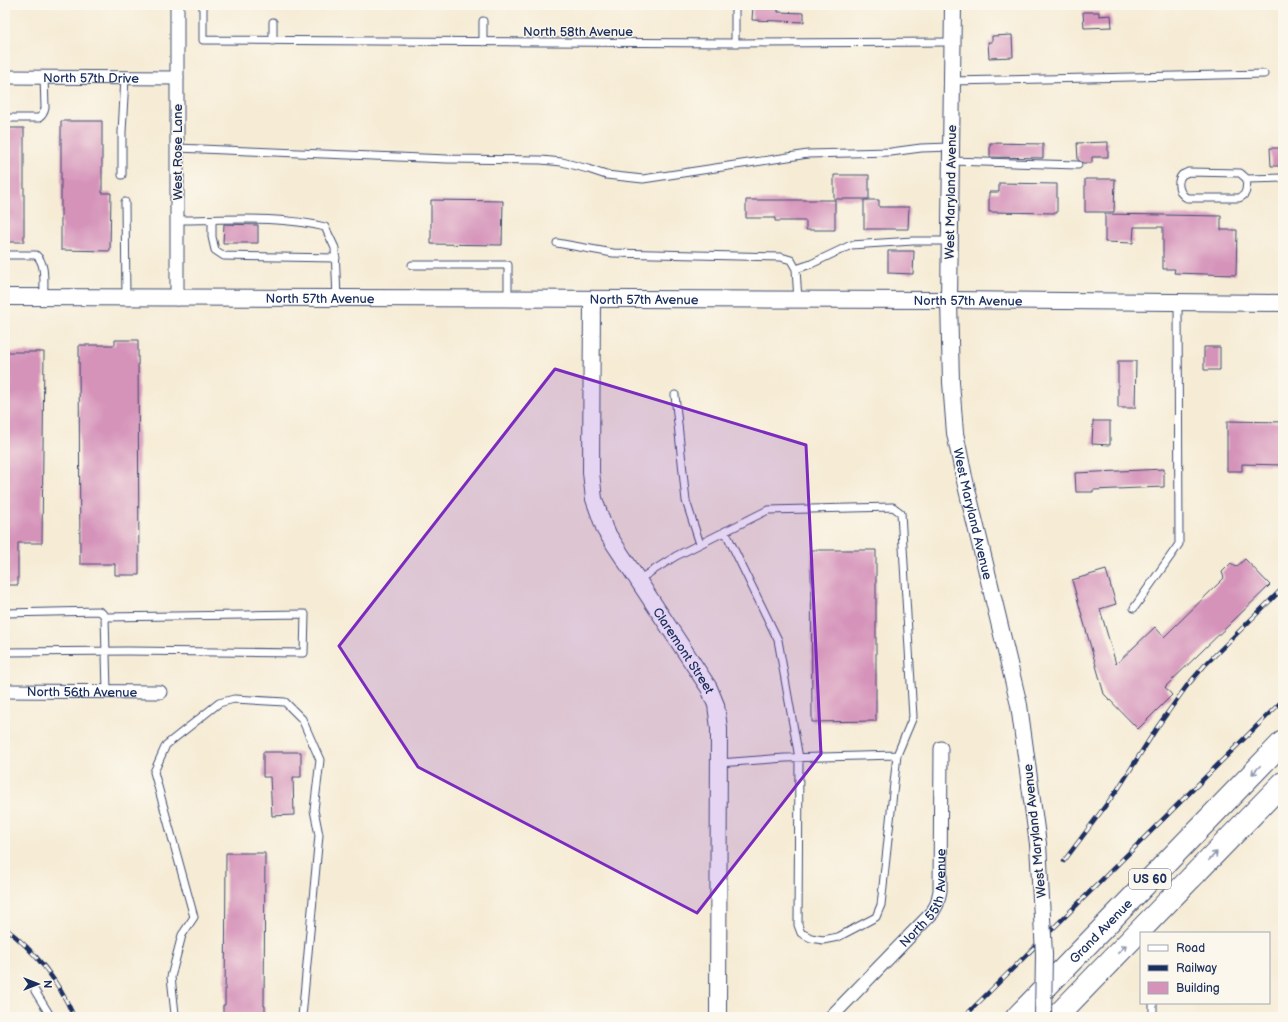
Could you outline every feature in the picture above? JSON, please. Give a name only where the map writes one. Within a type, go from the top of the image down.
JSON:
[{"type":"highway","name":"Grand Avenue","points":[[1017,1017],[1283,742]]},
{"type":"highway","name":"US 60","points":[[1056,1017],[1283,783]]},
{"type":"highway","points":[[1078,1017],[1085,997],[1103,968]]},
{"type":"street","name":"West Rose Lane","points":[[176,299],[177,5]]},
{"type":"street","name":"West Maryland Avenue","points":[[953,5],[949,300],[951,382],[955,433],[964,477],[1021,715],[1038,844],[1044,946],[1043,1017]]},
{"type":"street","name":"North 57th Drive","points":[[5,77],[177,78]]},
{"type":"street","name":"North 57th Avenue","points":[[5,298],[949,300],[1283,304]]},
{"type":"street","name":"Claremont Street","points":[[592,300],[590,472],[594,499],[605,530],[709,688],[716,705],[719,728],[718,1017]]},
{"type":"street","name":"North 56th Avenue","points":[[5,691],[160,692]]},
{"type":"street","name":"North 55th Avenue","points":[[831,1017],[932,913],[937,904],[940,891],[941,748]]},
{"type":"lane","name":"North 58th Avenue","points":[[203,5],[203,40],[735,43],[953,42]]},
{"type":"lane","points":[[735,5],[735,43]]},
{"type":"lane","points":[[483,21],[483,42]]},
{"type":"lane","points":[[273,22],[273,41]]},
{"type":"lane","points":[[952,81],[1264,74]]},
{"type":"lane","points":[[5,118],[39,118],[42,116],[45,108],[44,77]]},
{"type":"lane","points":[[122,175],[122,132],[125,78]]},
{"type":"lane","points":[[177,148],[447,159],[541,160],[562,162],[606,175],[643,179],[808,154],[890,152],[921,148],[951,154],[1078,165]]},
{"type":"lane","points":[[1247,178],[1246,193],[1244,196],[1239,198],[1187,198],[1183,196],[1180,191],[1180,179],[1188,172],[1240,173],[1247,178],[1283,178]]},
{"type":"lane","points":[[125,202],[126,298]]},
{"type":"lane","points":[[177,220],[275,220],[306,222],[325,227],[335,248],[337,299]]},
{"type":"lane","points":[[212,220],[212,237],[215,250],[224,256],[336,258]]},
{"type":"lane","points":[[796,269],[811,264],[851,245],[912,241],[950,242]]},
{"type":"lane","points":[[557,243],[613,253],[781,257],[791,260],[796,269],[798,300]]},
{"type":"lane","points":[[5,255],[36,255],[40,258],[43,263],[44,298]]},
{"type":"lane","points":[[412,265],[508,265],[508,299]]},
{"type":"lane","points":[[1134,608],[1179,544],[1178,302]]},
{"type":"lane","points":[[675,395],[686,501],[700,544]]},
{"type":"lane","points":[[638,580],[676,556],[700,544],[726,531],[768,510],[893,507],[901,513],[913,717],[896,755],[881,906],[876,916],[838,937],[823,940],[811,938],[801,933],[798,925],[799,758],[778,640],[726,531]]},
{"type":"lane","points":[[5,613],[102,612],[104,617],[107,691]]},
{"type":"lane","points":[[5,652],[128,651],[304,653],[305,614],[104,617]]},
{"type":"lane","points":[[180,1017],[175,1014],[170,977],[182,935],[194,917],[154,772],[166,744],[219,703],[234,699],[285,702],[302,719],[320,760],[314,810],[319,835],[302,1017]]},
{"type":"lane","points":[[719,763],[799,758],[896,755]]},
{"type":"lane","points":[[35,991],[51,1017]]},
{"type":"lane","points":[[1153,1004],[1153,1017]]},
{"type":"highlighted area","points":[[555,369],[806,445],[821,754],[697,913],[418,767],[339,646]]},
{"type":"building","points":[[753,5],[778,5],[778,12],[804,13],[804,22],[752,20]]},
{"type":"building","points":[[1083,12],[1099,12],[1099,16],[1111,15],[1112,27],[1084,28]]},
{"type":"building","points":[[1012,35],[1013,57],[989,58],[988,42],[992,42],[992,36]]},
{"type":"building","points":[[61,121],[102,121],[102,193],[111,193],[110,251],[61,250]]},
{"type":"building","points":[[5,128],[24,128],[24,242],[5,242]]},
{"type":"building","points":[[1108,142],[1108,157],[1092,157],[1092,163],[1083,163],[1078,160],[1077,143]]},
{"type":"building","points":[[990,143],[1043,144],[1043,158],[990,157]]},
{"type":"building","points":[[1270,148],[1283,148],[1283,166],[1271,166]]},
{"type":"building","points":[[834,175],[869,175],[869,199],[834,199]]},
{"type":"building","points":[[1085,179],[1115,179],[1114,212],[1085,212]]},
{"type":"building","points":[[999,183],[1057,184],[1057,213],[989,212],[989,192],[999,192]]},
{"type":"building","points":[[431,200],[503,201],[502,245],[431,244]]},
{"type":"building","points":[[746,200],[835,200],[835,230],[806,230],[806,221],[775,221],[775,218],[746,218]]},
{"type":"building","points":[[864,200],[879,200],[879,207],[909,207],[908,229],[864,229]]},
{"type":"building","points":[[1105,214],[1221,216],[1221,230],[1237,230],[1236,275],[1174,273],[1175,269],[1163,269],[1163,227],[1134,227],[1133,243],[1105,242]]},
{"type":"building","points":[[224,224],[258,225],[258,243],[223,243]]},
{"type":"building","points":[[888,251],[914,251],[913,274],[888,273]]},
{"type":"building","points":[[115,340],[138,340],[139,575],[115,575],[115,564],[80,564],[79,345],[115,345]]},
{"type":"building","points":[[1204,347],[1220,347],[1220,370],[1204,370]]},
{"type":"building","points":[[5,352],[44,352],[42,543],[18,543],[18,585],[5,585]]},
{"type":"building","points":[[1118,361],[1136,361],[1135,408],[1118,408]]},
{"type":"building","points":[[1093,421],[1110,421],[1110,445],[1092,444]]},
{"type":"building","points":[[1227,421],[1283,422],[1283,465],[1242,464],[1242,471],[1227,471]]},
{"type":"building","points":[[1164,469],[1164,487],[1076,492],[1075,473]]},
{"type":"building","points":[[811,550],[876,550],[876,721],[812,722]]},
{"type":"building","points":[[1245,559],[1270,585],[1165,687],[1172,695],[1138,729],[1104,694],[1072,580],[1106,570],[1116,604],[1100,609],[1116,664],[1155,627],[1164,637],[1224,578],[1222,572],[1231,563],[1236,567]]},
{"type":"building","points":[[263,752],[301,752],[301,777],[293,777],[294,815],[272,816],[270,777],[263,777]]},
{"type":"building","points":[[226,853],[265,853],[265,1017],[223,1017],[223,1005],[225,1005]]},
{"type":"railway","points":[[1064,861],[1118,789],[1158,726],[1186,687],[1205,665],[1283,588]]},
{"type":"railway","points":[[964,1017],[1283,700]]},
{"type":"railway","points":[[5,928],[16,937],[45,968],[61,992],[74,1017]]}]
